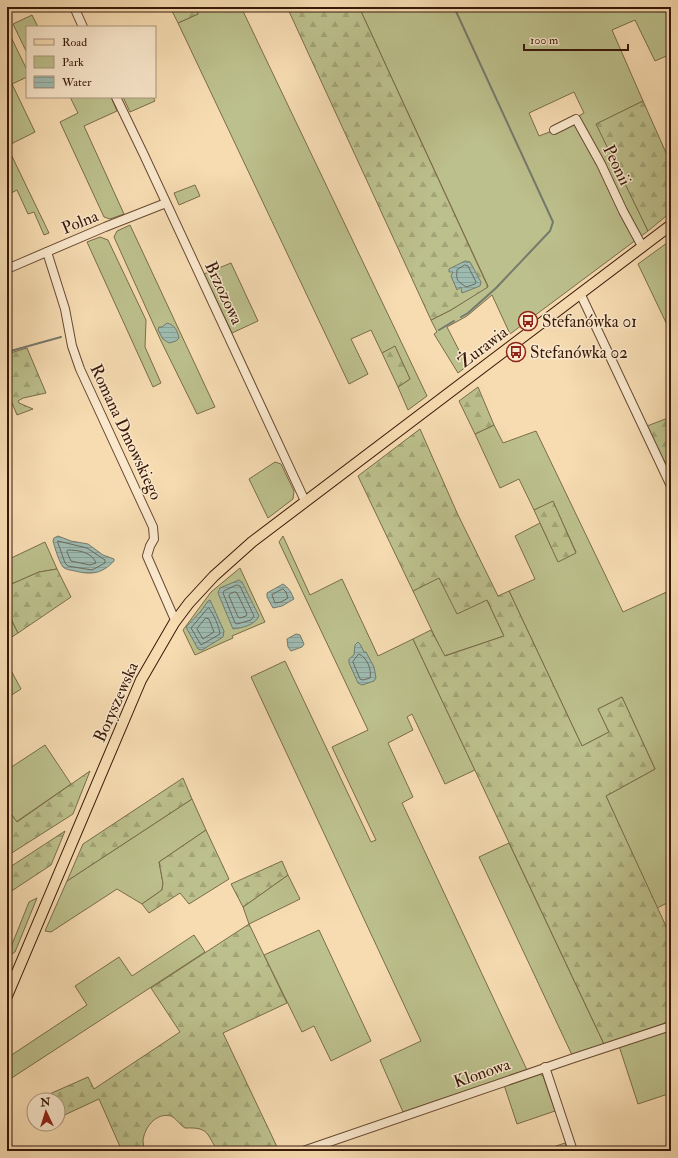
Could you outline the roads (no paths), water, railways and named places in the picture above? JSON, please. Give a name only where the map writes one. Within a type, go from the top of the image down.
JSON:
[{"type":"main road","name":"Żurawia","points":[[334,480],[671,225]]},
{"type":"main road","name":"Boryszewska","points":[[7,996],[141,680],[176,620],[202,588],[228,562],[334,480]]},
{"type":"street","points":[[74,7],[83,26]]},
{"type":"street","name":"Brzozowa","points":[[116,98],[305,501]]},
{"type":"street","name":"Peonii","points":[[554,130],[576,119],[601,164],[623,211],[642,246]]},
{"type":"street","name":"Polna","points":[[7,269],[166,204]]},
{"type":"street","name":"Romana Dmowskiego","points":[[47,252],[65,308],[72,346],[80,369],[152,527],[154,539],[147,556],[176,620]]},
{"type":"street","points":[[580,293],[671,486]]},
{"type":"street","name":"Klonowa","points":[[303,1151],[545,1067],[671,1026]]},
{"type":"street","points":[[545,1067],[573,1151]]},
{"type":"water","points":[[465,261],[470,262],[481,282],[480,286],[462,293],[461,287],[457,290],[451,276],[453,272],[449,272],[449,269]]},
{"type":"water","points":[[167,323],[172,325],[176,330],[179,338],[176,341],[169,343],[163,339],[158,330],[159,327],[162,327]]},
{"type":"water","points":[[58,536],[71,541],[88,544],[103,555],[114,559],[114,561],[105,569],[91,573],[66,569],[60,562],[53,541],[54,538]]},
{"type":"water","points":[[239,580],[242,582],[259,616],[255,622],[251,624],[233,629],[218,593],[220,588]]},
{"type":"water","points":[[283,584],[290,590],[294,599],[282,606],[273,608],[267,597],[267,593]]},
{"type":"water","points":[[210,600],[224,631],[223,637],[202,650],[198,649],[186,627]]},
{"type":"water","points":[[296,634],[300,635],[304,644],[302,647],[291,651],[288,647],[287,639]]},
{"type":"water","points":[[358,642],[364,652],[366,652],[374,667],[376,678],[374,681],[362,685],[358,683],[349,663],[349,659],[354,655],[355,645]]},
{"type":"waterway","points":[[454,7],[553,222],[550,231],[496,288],[468,313],[461,317]]},
{"type":"waterway","points":[[439,330],[454,321]]},
{"type":"waterway","points":[[7,352],[61,337]]},
{"type":"place","name":"Stefanówka 01","points":[[528,321]]},
{"type":"place","name":"Stefanówka 02","points":[[516,352]]}]
